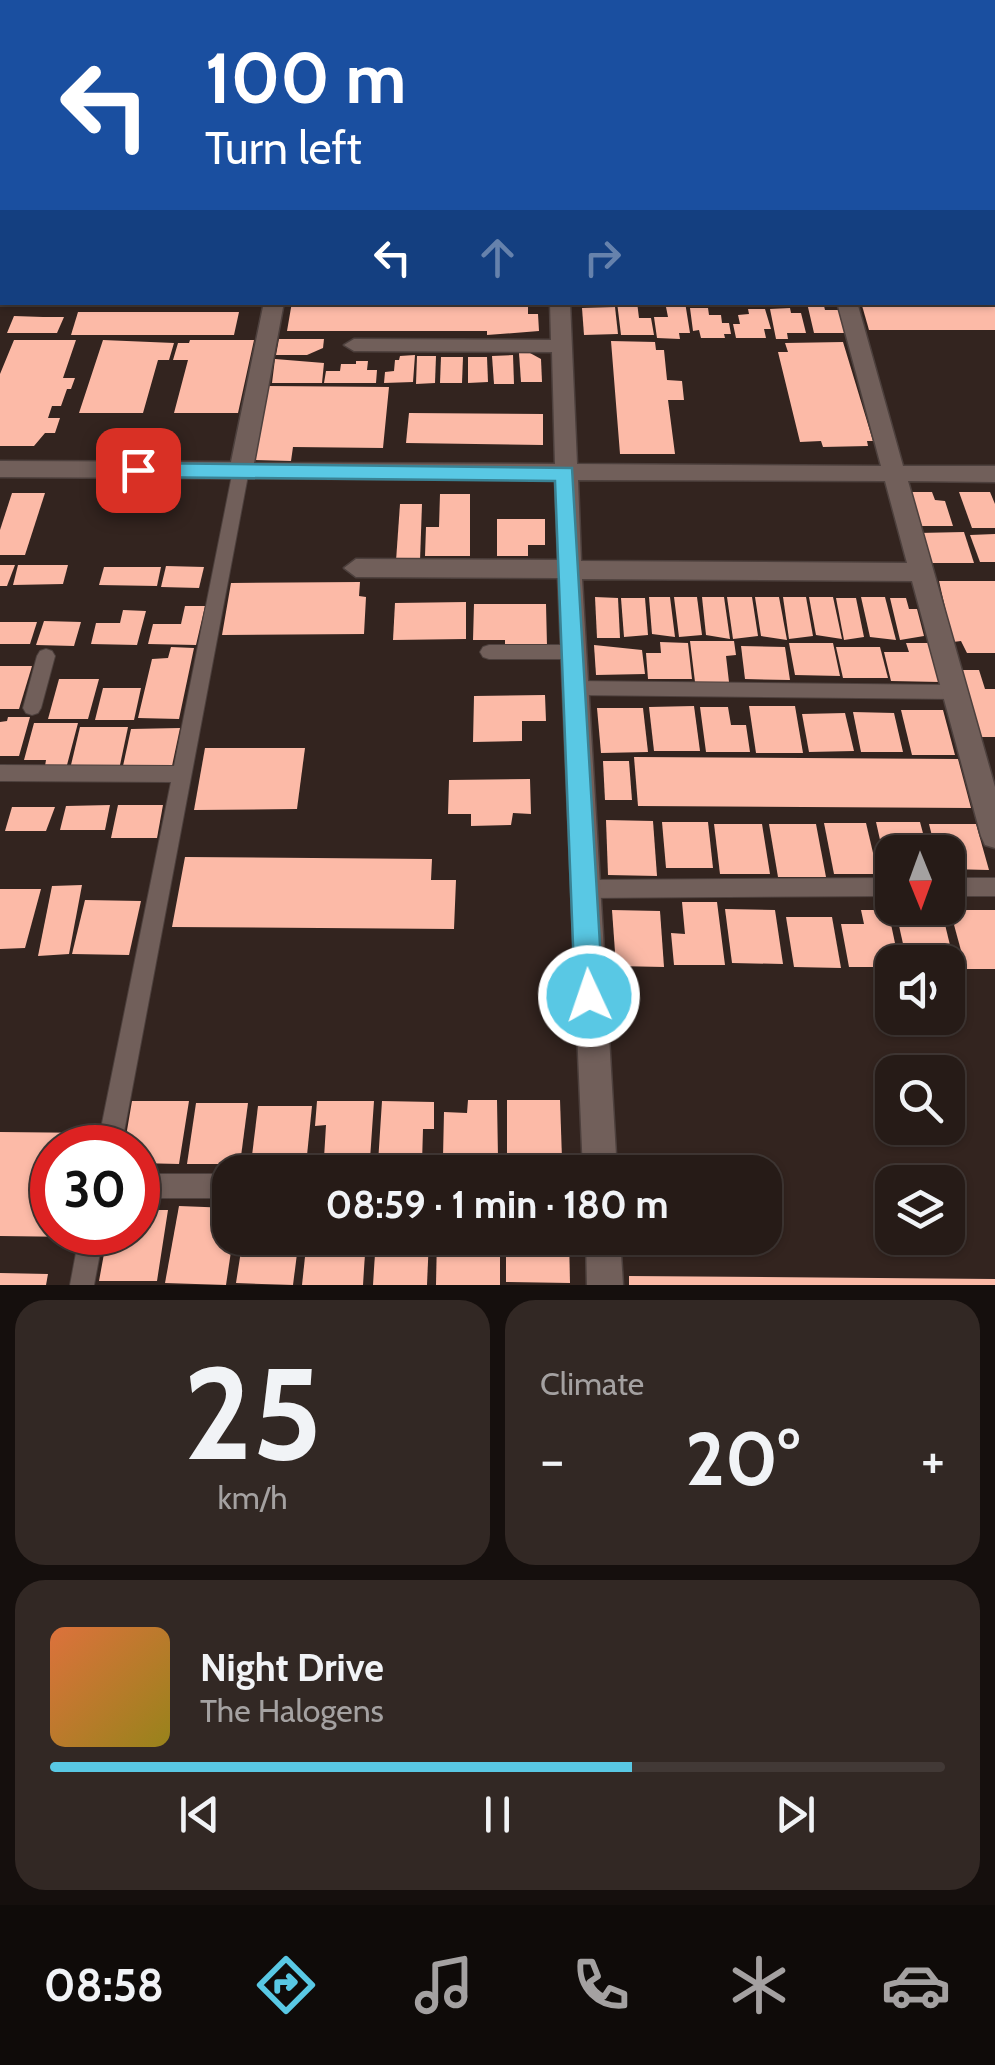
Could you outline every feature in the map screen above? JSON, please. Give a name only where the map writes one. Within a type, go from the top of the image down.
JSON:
[{"type":"street","points":[[241,470],[273,305]]},
{"type":"street","points":[[560,305],[583,889],[599,1155]]},
{"type":"street","points":[[849,305],[995,836]]},
{"type":"street","points":[[354,344],[382,354],[562,346]]},
{"type":"street","points":[[0,469],[995,474]]},
{"type":"street","points":[[356,568],[920,572]]},
{"type":"street","points":[[603,1255],[604,1285]]},
{"type":"lane","points":[[113,1125],[241,470]]},
{"type":"lane","points":[[488,652],[573,652]]},
{"type":"lane","points":[[32,708],[46,656]]},
{"type":"lane","points":[[574,688],[954,692]]},
{"type":"lane","points":[[0,773],[181,774]]},
{"type":"lane","points":[[965,887],[995,887]]},
{"type":"lane","points":[[583,889],[875,888]]},
{"type":"lane","points":[[160,1186],[212,1186]]},
{"type":"lane","points":[[82,1285],[88,1255]]},
{"type":"building","points":[[291,305],[528,305],[528,314],[538,314],[539,331],[487,335],[487,331],[287,331]]},
{"type":"building","points":[[617,305],[637,305],[639,318],[651,318],[654,335],[621,335]]},
{"type":"building","points":[[666,305],[685,305],[690,333],[679,333],[680,339],[657,338],[654,317],[668,317]]},
{"type":"building","points":[[807,305],[839,310],[845,333],[814,333]]},
{"type":"building","points":[[862,305],[995,305],[995,330],[869,330]]},
{"type":"building","points":[[615,307],[618,334],[584,335],[582,308]]},
{"type":"building","points":[[690,308],[708,308],[709,315],[721,315],[722,323],[729,323],[731,334],[724,334],[725,338],[701,338],[699,330],[693,331]]},
{"type":"building","points":[[790,308],[791,313],[801,313],[806,333],[787,333],[788,339],[776,339],[770,309]]},
{"type":"building","points":[[748,309],[765,309],[771,329],[764,329],[766,338],[736,338],[733,324],[740,324],[738,315],[749,314]]},
{"type":"building","points":[[78,312],[239,312],[234,335],[71,335]]},
{"type":"building","points":[[14,316],[64,317],[57,333],[7,333]]},
{"type":"building","points":[[279,339],[324,339],[323,348],[307,355],[276,355]]},
{"type":"building","points":[[14,340],[76,340],[63,378],[75,378],[61,406],[52,406],[48,418],[60,418],[55,433],[45,433],[34,446],[0,446],[0,374]]},
{"type":"building","points":[[103,340],[174,343],[169,360],[158,360],[143,413],[79,413]]},
{"type":"building","points":[[254,340],[238,413],[174,413],[188,360],[173,360],[178,343]]},
{"type":"building","points":[[611,341],[655,342],[656,350],[664,350],[667,380],[682,381],[684,400],[668,400],[675,454],[620,454]]},
{"type":"building","points":[[843,342],[873,441],[867,441],[868,446],[823,447],[821,441],[800,442],[778,352],[788,352],[785,343]]},
{"type":"building","points":[[519,353],[541,359],[542,382],[521,382]]},
{"type":"building","points":[[415,355],[413,382],[384,383],[385,372],[394,371],[395,360]]},
{"type":"building","points":[[513,355],[514,384],[494,384],[492,356]]},
{"type":"building","points":[[417,356],[436,356],[435,383],[416,384]]},
{"type":"building","points":[[441,357],[463,357],[462,383],[440,383]]},
{"type":"building","points":[[468,357],[487,357],[488,382],[468,383]]},
{"type":"building","points":[[275,359],[324,363],[322,383],[272,383]]},
{"type":"building","points":[[368,361],[367,370],[377,370],[376,383],[324,383],[326,371],[340,371],[341,364]]},
{"type":"building","points":[[268,386],[389,387],[383,448],[293,447],[291,461],[254,460]]},
{"type":"building","points":[[409,413],[543,414],[543,445],[406,443]]},
{"type":"building","points":[[906,492],[932,492],[935,500],[945,501],[953,526],[916,526]]},
{"type":"building","points":[[959,492],[990,492],[995,504],[995,528],[972,528]]},
{"type":"building","points":[[12,493],[45,493],[25,555],[0,555],[0,530]]},
{"type":"building","points":[[440,494],[470,494],[470,556],[425,556],[426,527],[439,527]]},
{"type":"building","points":[[400,504],[422,504],[420,561],[396,561]]},
{"type":"building","points":[[497,519],[545,519],[545,545],[528,545],[528,556],[497,556]]},
{"type":"building","points":[[964,532],[974,563],[928,563],[918,533]]},
{"type":"building","points":[[995,534],[995,562],[980,562],[970,535]]},
{"type":"building","points":[[0,565],[15,565],[7,586],[0,586]]},
{"type":"building","points":[[18,565],[68,565],[63,584],[13,585]]},
{"type":"building","points":[[166,566],[204,567],[199,588],[161,587]]},
{"type":"building","points":[[104,567],[161,567],[157,586],[99,585]]},
{"type":"building","points":[[939,581],[995,581],[995,653],[967,653],[961,641],[953,642]]},
{"type":"building","points":[[360,582],[359,596],[366,597],[364,634],[222,635],[231,583]]},
{"type":"building","points":[[595,597],[618,598],[620,638],[597,638]]},
{"type":"building","points":[[649,597],[670,597],[675,637],[652,634]]},
{"type":"building","points":[[674,597],[697,597],[702,635],[679,637]]},
{"type":"building","points":[[702,597],[724,597],[730,639],[706,635]]},
{"type":"building","points":[[727,597],[752,597],[758,636],[733,639]]},
{"type":"building","points":[[755,597],[779,597],[787,640],[761,636]]},
{"type":"building","points":[[783,597],[806,597],[813,636],[789,639]]},
{"type":"building","points":[[809,597],[833,597],[842,639],[816,635]]},
{"type":"building","points":[[861,597],[885,597],[896,640],[870,637]]},
{"type":"building","points":[[621,598],[645,598],[648,635],[624,637]]},
{"type":"building","points":[[836,598],[856,598],[864,637],[844,640]]},
{"type":"building","points":[[890,598],[906,598],[909,609],[917,609],[924,636],[900,640]]},
{"type":"building","points":[[466,602],[466,639],[393,640],[395,603]]},
{"type":"building","points":[[474,604],[546,604],[547,646],[505,646],[505,640],[473,640]]},
{"type":"building","points":[[185,606],[205,606],[196,645],[148,644],[153,624],[181,624]]},
{"type":"building","points":[[123,610],[146,611],[137,645],[91,644],[96,623],[120,623]]},
{"type":"building","points":[[44,621],[81,622],[74,646],[36,645]]},
{"type":"building","points":[[0,622],[37,622],[30,644],[0,644]]},
{"type":"building","points":[[690,641],[734,641],[736,655],[726,656],[729,682],[695,682]]},
{"type":"building","points":[[660,642],[688,643],[692,679],[648,679],[646,653],[661,653]]},
{"type":"building","points":[[789,643],[833,643],[840,676],[795,675]]},
{"type":"building","points":[[906,643],[930,643],[940,682],[891,681],[884,652],[909,652]]},
{"type":"building","points":[[594,645],[642,650],[645,674],[596,675]]},
{"type":"building","points":[[741,646],[785,647],[790,680],[745,679]]},
{"type":"building","points":[[171,647],[194,648],[179,719],[138,718],[152,659],[168,658]]},
{"type":"building","points":[[836,647],[880,647],[888,678],[843,678]]},
{"type":"building","points":[[0,666],[32,666],[19,709],[0,709]]},
{"type":"building","points":[[956,670],[979,670],[985,689],[995,689],[995,737],[976,737]]},
{"type":"building","points":[[59,679],[99,679],[88,719],[48,719]]},
{"type":"building","points":[[103,688],[141,688],[134,720],[95,720]]},
{"type":"building","points":[[545,695],[546,721],[522,721],[522,741],[473,742],[474,696]]},
{"type":"building","points":[[694,706],[700,751],[654,751],[649,707]]},
{"type":"building","points":[[749,706],[795,706],[803,753],[756,753]]},
{"type":"building","points":[[700,707],[728,707],[731,725],[746,725],[750,752],[706,752]]},
{"type":"building","points":[[597,708],[643,708],[648,752],[601,753]]},
{"type":"building","points":[[901,710],[943,710],[955,755],[912,755]]},
{"type":"building","points":[[853,712],[894,713],[903,752],[861,752]]},
{"type":"building","points":[[845,713],[854,751],[809,752],[802,714]]},
{"type":"building","points":[[8,717],[30,717],[19,756],[0,756],[0,722]]},
{"type":"building","points":[[34,723],[78,723],[67,765],[45,766],[46,760],[24,760]]},
{"type":"building","points":[[80,727],[128,727],[120,765],[71,765]]},
{"type":"building","points":[[180,728],[172,766],[123,766],[131,729]]},
{"type":"building","points":[[205,748],[305,748],[297,809],[194,810]]},
{"type":"building","points":[[634,757],[958,759],[971,808],[638,806]]},
{"type":"building","points":[[603,761],[629,761],[632,800],[605,800]]},
{"type":"building","points":[[530,779],[531,814],[513,813],[511,825],[471,826],[471,814],[448,814],[449,780]]},
{"type":"building","points":[[110,805],[105,830],[60,830],[66,806]]},
{"type":"building","points":[[118,805],[163,805],[157,838],[111,838]]},
{"type":"building","points":[[12,807],[55,807],[46,831],[5,831]]},
{"type":"building","points":[[606,820],[653,821],[657,876],[608,875]]},
{"type":"building","points":[[662,822],[708,822],[713,868],[666,868]]},
{"type":"building","points":[[876,822],[920,822],[923,835],[879,835]]},
{"type":"building","points":[[824,823],[866,823],[875,874],[834,874]]},
{"type":"building","points":[[714,824],[762,824],[770,874],[720,874]]},
{"type":"building","points":[[769,824],[816,824],[826,877],[778,877]]},
{"type":"building","points":[[929,824],[976,824],[989,870],[965,869],[965,835],[932,835]]},
{"type":"building","points":[[185,857],[432,859],[431,880],[456,880],[454,929],[172,927]]},
{"type":"building","points":[[82,885],[69,954],[38,956],[52,886]]},
{"type":"building","points":[[0,889],[41,889],[25,948],[0,949]]},
{"type":"building","points":[[85,900],[141,901],[129,955],[72,954]]},
{"type":"building","points":[[682,902],[717,902],[725,965],[674,965],[671,933],[685,934]]},
{"type":"building","points":[[725,909],[775,910],[783,964],[732,963]]},
{"type":"building","points":[[612,910],[660,911],[664,967],[616,966]]},
{"type":"building","points":[[861,910],[875,910],[875,925],[891,925],[895,945],[875,945],[875,967],[849,967],[841,924],[864,924]]},
{"type":"building","points":[[965,910],[995,910],[995,969],[966,969],[965,945],[959,945],[954,925],[965,925]]},
{"type":"building","points":[[786,917],[832,917],[841,968],[794,967]]},
{"type":"building","points":[[899,925],[945,925],[950,945],[903,945]]},
{"type":"building","points":[[468,1100],[497,1100],[498,1155],[443,1155],[444,1112],[467,1113]]},
{"type":"building","points":[[507,1100],[560,1100],[562,1155],[507,1155]]},
{"type":"building","points":[[132,1101],[189,1101],[179,1164],[160,1164],[160,1125],[128,1125]]},
{"type":"building","points":[[317,1101],[374,1101],[370,1155],[324,1155],[326,1125],[315,1126]]},
{"type":"building","points":[[382,1101],[434,1102],[434,1129],[423,1129],[422,1155],[379,1155]]},
{"type":"building","points":[[196,1103],[248,1103],[241,1155],[212,1155],[212,1164],[187,1164]]},
{"type":"building","points":[[258,1106],[312,1106],[307,1155],[252,1155]]},
{"type":"building","points":[[0,1132],[30,1132],[30,1236],[0,1236]]},
{"type":"building","points":[[179,1206],[212,1207],[212,1255],[230,1255],[226,1285],[165,1283]]},
{"type":"building","points":[[160,1210],[168,1210],[157,1281],[99,1281],[104,1255],[160,1255]]},
{"type":"building","points":[[240,1255],[297,1255],[293,1285],[236,1283]]},
{"type":"building","points":[[305,1255],[365,1255],[363,1285],[302,1285]]},
{"type":"building","points":[[375,1255],[428,1255],[427,1285],[373,1285]]},
{"type":"building","points":[[437,1255],[500,1255],[500,1285],[436,1285]]},
{"type":"building","points":[[506,1255],[569,1255],[570,1283],[506,1282]]},
{"type":"building","points":[[0,1273],[48,1274],[46,1285],[0,1285]]},
{"type":"building","points":[[629,1276],[995,1279],[995,1285],[629,1285]]},
{"type":"route","points":[[138,470],[565,474],[589,996]]}]
